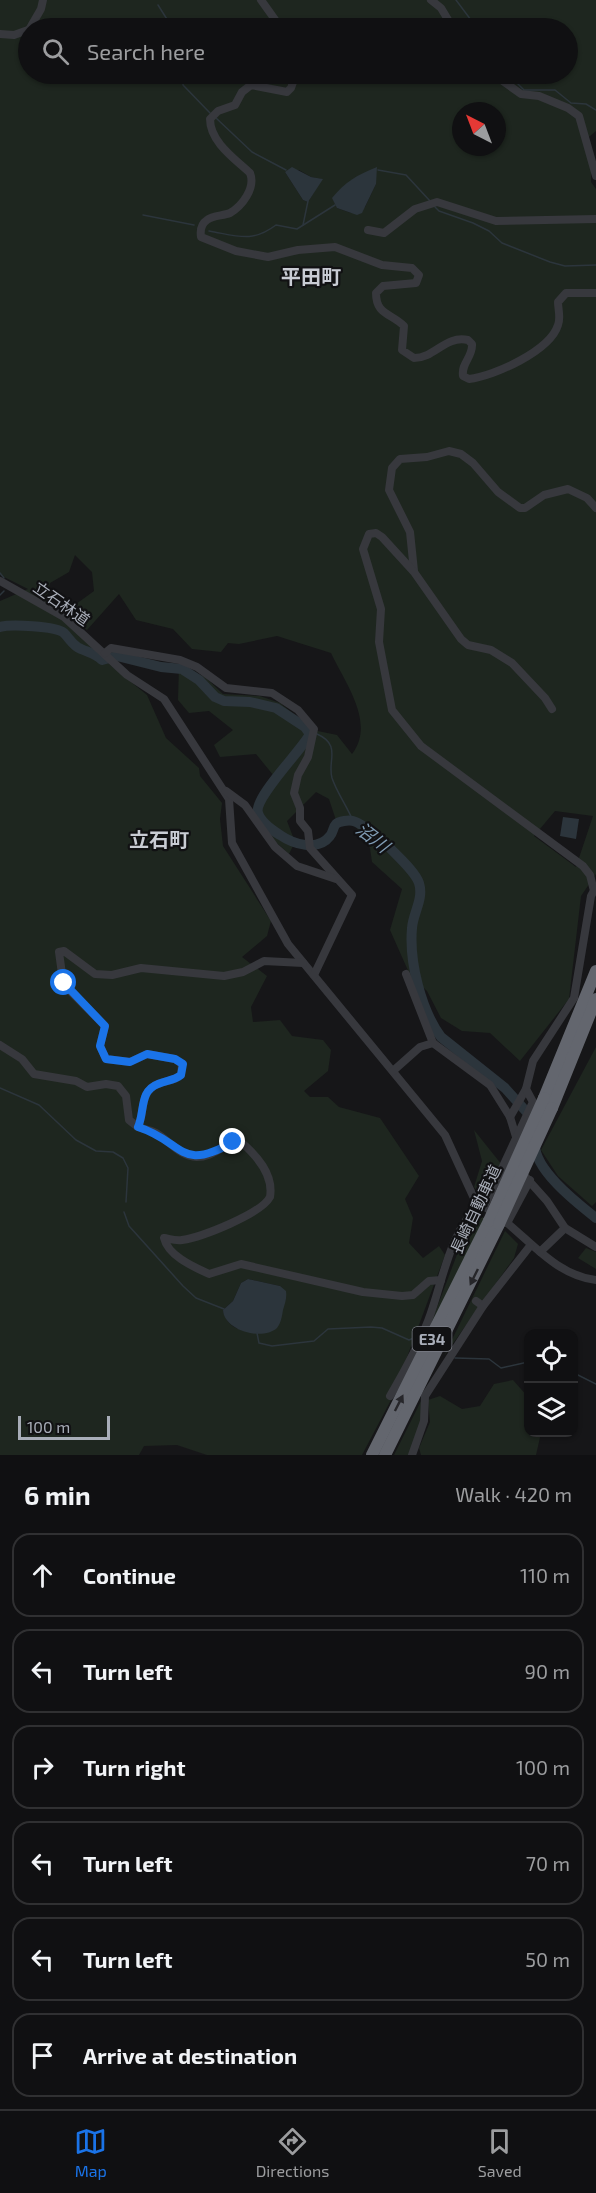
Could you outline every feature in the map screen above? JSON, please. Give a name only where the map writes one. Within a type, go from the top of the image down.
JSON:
[{"type":"highway","name":"長崎自動車道","points":[[384,1455],[499,1223],[548,1103],[596,971]]},
{"type":"highway","name":"長崎自動車道","points":[[548,1103],[596,999]]},
{"type":"highway","name":"長崎自動車道","points":[[372,1455],[499,1223]]},
{"type":"street","points":[[36,18],[44,0]]},
{"type":"street","points":[[261,0],[274,18]]},
{"type":"street","points":[[431,0],[441,8],[447,18]]},
{"type":"street","points":[[0,34],[18,33]]},
{"type":"street","points":[[292,84],[287,92],[252,85],[242,92],[235,105],[213,116],[212,130],[223,148],[250,173],[252,179],[244,200],[232,212],[207,220],[201,225],[201,237],[236,251],[268,257],[298,250],[335,247],[382,265],[417,271],[419,275],[416,283],[383,286],[376,293],[377,305],[383,314],[404,326],[402,350],[410,356],[421,358],[433,353],[444,343],[468,340],[472,344],[473,351],[463,366],[463,376],[469,379],[525,359],[542,346],[560,322],[558,302],[566,293],[596,292]]},
{"type":"street","points":[[508,84],[521,94],[539,96],[568,108],[579,116],[593,158],[596,176]]},
{"type":"street","points":[[368,230],[384,233],[415,209],[441,202],[496,222],[596,219]]},
{"type":"street","points":[[414,572],[410,532],[389,490],[392,468],[400,459],[454,451],[466,457],[498,492],[520,508],[525,508],[543,495],[568,489],[578,492],[596,508]]},
{"type":"street","points":[[510,1117],[524,1093],[533,1060],[574,998],[594,894],[590,875],[583,866],[421,746],[392,710],[379,642],[381,609],[363,549],[366,537],[371,532],[382,537],[414,572],[452,629],[464,642],[491,650],[512,663],[545,698],[552,710]]},
{"type":"street","name":"立石林道","points":[[0,581],[64,617],[127,675],[164,699],[224,790]]},
{"type":"street","points":[[105,653],[111,648],[180,660],[197,667],[226,688],[272,693],[298,710],[314,729],[308,757],[298,775],[294,794],[300,808],[300,821],[308,831],[309,845],[352,895],[314,975]]},
{"type":"street","points":[[224,790],[245,805],[274,847],[297,867],[336,879]]},
{"type":"street","points":[[224,790],[231,806],[232,843],[288,944],[446,1135],[469,1188],[499,1223],[530,1246],[570,1274],[596,1280]]},
{"type":"street","points":[[138,1127],[147,1094],[160,1083],[177,1079],[181,1075],[183,1064],[175,1059],[147,1054],[130,1062],[106,1059],[100,1046],[105,1026],[67,988],[62,974],[59,952],[64,951],[74,957],[95,974],[112,975],[141,968],[224,976],[243,972],[264,961],[303,963]]},
{"type":"street","points":[[406,974],[433,1043],[490,1085],[510,1117],[517,1140]]},
{"type":"street","points":[[393,1071],[420,1047],[433,1043]]},
{"type":"street","points":[[0,1045],[22,1059],[34,1074],[76,1081],[87,1087],[106,1084],[118,1086],[126,1096],[129,1120],[138,1127],[156,1133],[180,1152],[195,1157],[211,1155],[233,1142],[240,1142],[259,1159],[270,1181],[270,1197],[260,1208],[195,1238],[175,1241],[164,1238],[168,1248],[189,1265],[209,1274],[241,1264],[363,1292],[402,1296],[413,1295],[429,1281],[442,1284]]},
{"type":"street","points":[[390,1396],[422,1335],[466,1218],[482,1205],[507,1164],[531,1107],[533,1098],[524,1093]]},
{"type":"street","points":[[507,1164],[530,1180],[565,1228],[596,1247]]},
{"type":"street","points":[[499,1223],[530,1180]]},
{"type":"street","points":[[540,1252],[565,1228]]},
{"type":"street","points":[[412,1455],[424,1421],[425,1396],[483,1306],[530,1246]]},
{"type":"street","points":[[476,1301],[483,1306]]},
{"type":"shaded area","points":[[0,0],[596,0],[596,131],[583,142],[591,162],[591,182],[596,189],[596,874],[581,896],[569,999],[520,1061],[490,1033],[462,1031],[441,1018],[427,991],[410,975],[390,930],[402,889],[372,862],[370,848],[356,827],[336,820],[329,799],[316,792],[287,821],[295,842],[289,854],[269,836],[255,817],[278,781],[256,754],[220,757],[214,745],[233,730],[209,711],[189,713],[178,700],[179,665],[205,677],[223,694],[260,696],[280,703],[313,730],[337,735],[352,754],[359,742],[360,716],[356,703],[331,653],[277,636],[239,644],[228,643],[221,652],[192,649],[173,629],[136,620],[119,594],[87,630],[65,612],[94,591],[92,572],[75,555],[69,572],[50,583],[46,601],[109,664],[147,695],[166,738],[199,768],[200,776],[222,803],[220,819],[223,846],[271,921],[267,936],[242,957],[267,976],[251,1007],[253,1022],[280,1020],[292,1036],[323,1040],[331,1050],[328,1071],[304,1091],[310,1097],[328,1097],[339,1107],[380,1118],[419,1176],[405,1199],[413,1218],[409,1243],[423,1258],[439,1246],[445,1255],[391,1400],[362,1455],[207,1455],[177,1445],[144,1446],[139,1455],[0,1455],[0,601],[28,589],[0,575]],"holes":[[[299,170],[311,177],[322,179],[308,202],[303,200],[285,172]],[[376,184],[365,207],[351,213],[337,208]],[[555,811],[593,816],[576,867],[534,836]],[[248,1279],[280,1286],[270,1331],[241,1330],[226,1318],[223,1310],[233,1301],[241,1283]]]},
{"type":"shaded area","points":[[292,167],[311,177],[323,179],[308,202],[303,200],[285,172]]},
{"type":"shaded area","points":[[377,167],[376,184],[362,213],[357,215],[337,208],[332,198],[337,192],[363,173]]},
{"type":"shaded area","points":[[563,817],[579,819],[576,839],[560,836]]},
{"type":"shaded area","points":[[596,1047],[596,1202],[592,1206],[558,1176],[541,1150]]},
{"type":"shaded area","points":[[474,1130],[502,1165],[489,1193],[482,1197],[474,1187],[482,1161]]},
{"type":"shaded area","points":[[486,1217],[428,1331],[469,1223],[476,1218]]},
{"type":"shaded area","points":[[505,1231],[518,1244],[514,1258],[444,1356]]},
{"type":"shaded area","points":[[586,1248],[596,1252],[596,1269],[578,1258]]},
{"type":"shaded area","points":[[248,1279],[280,1286],[286,1291],[280,1322],[271,1332],[254,1334],[245,1332],[230,1324],[225,1317],[223,1310],[233,1301],[241,1283]]},
{"type":"shaded area","points":[[513,1380],[524,1392],[524,1437],[540,1437],[536,1455],[421,1455],[419,1448],[430,1422],[428,1400],[440,1396],[462,1409],[480,1406],[494,1384]]},
{"type":"shaded area","points":[[421,1401],[421,1425],[409,1455],[394,1455]]},
{"type":"waterway","points":[[456,0],[470,18]]},
{"type":"waterway","points":[[158,5],[166,18]]},
{"type":"waterway","points":[[183,84],[210,113]]},
{"type":"waterway","points":[[518,84],[524,90],[555,90],[571,103],[586,104],[596,110]]},
{"type":"waterway","points":[[216,118],[252,152],[286,170]]},
{"type":"waterway","points":[[378,170],[406,175],[430,201]]},
{"type":"waterway","points":[[303,225],[308,201]]},
{"type":"waterway","points":[[209,231],[244,237],[259,234],[276,225],[297,229],[335,205]]},
{"type":"waterway","points":[[435,207],[439,211],[489,231],[502,243],[550,262],[565,266],[596,265]]},
{"type":"waterway","points":[[143,215],[194,225]]},
{"type":"waterway","points":[[0,573],[4,578]]},
{"type":"waterway","points":[[0,595],[4,591]]},
{"type":"waterway","name":"沼川","points":[[0,627],[23,626],[52,629],[64,633],[76,646],[95,654],[102,660],[117,656],[161,667],[182,669],[199,680],[215,697],[224,701],[250,702],[276,708],[305,727],[310,734],[263,797],[258,806],[259,817],[280,835],[305,845],[319,844],[331,835],[337,823],[353,821],[376,835],[409,868],[417,878],[420,889],[413,922],[412,956],[422,1000],[434,1026],[441,1037],[505,1088],[533,1119]]},
{"type":"waterway","points":[[317,734],[329,743],[332,754],[332,778],[353,821]]},
{"type":"waterway","points":[[0,1088],[39,1105],[76,1140],[96,1151],[113,1152],[123,1158],[128,1168],[126,1202]]},
{"type":"waterway","name":"沼川","points":[[535,1143],[536,1153],[548,1174],[568,1195],[596,1218]]},
{"type":"waterway","points":[[124,1212],[129,1226],[183,1286],[196,1298],[224,1309]]},
{"type":"waterway","points":[[257,1333],[259,1343],[272,1346],[314,1341],[328,1329],[371,1327],[382,1328],[409,1340],[416,1337]]},
{"type":"waterway","points":[[455,1358],[489,1359],[501,1368],[524,1363]]},
{"type":"waterway","points":[[578,1375],[596,1384]]},
{"type":"district","name":"平田町","points":[[311,276]]},
{"type":"district","name":"立石町","points":[[159,839]]},
{"type":"route","points":[[64,983],[85,1008],[105,1026],[100,1046],[102,1056],[106,1059],[130,1062],[147,1054],[175,1059],[183,1064],[181,1075],[177,1079],[152,1087],[143,1103],[141,1122],[138,1127],[156,1133],[180,1152],[195,1157],[211,1155],[233,1142]]}]
